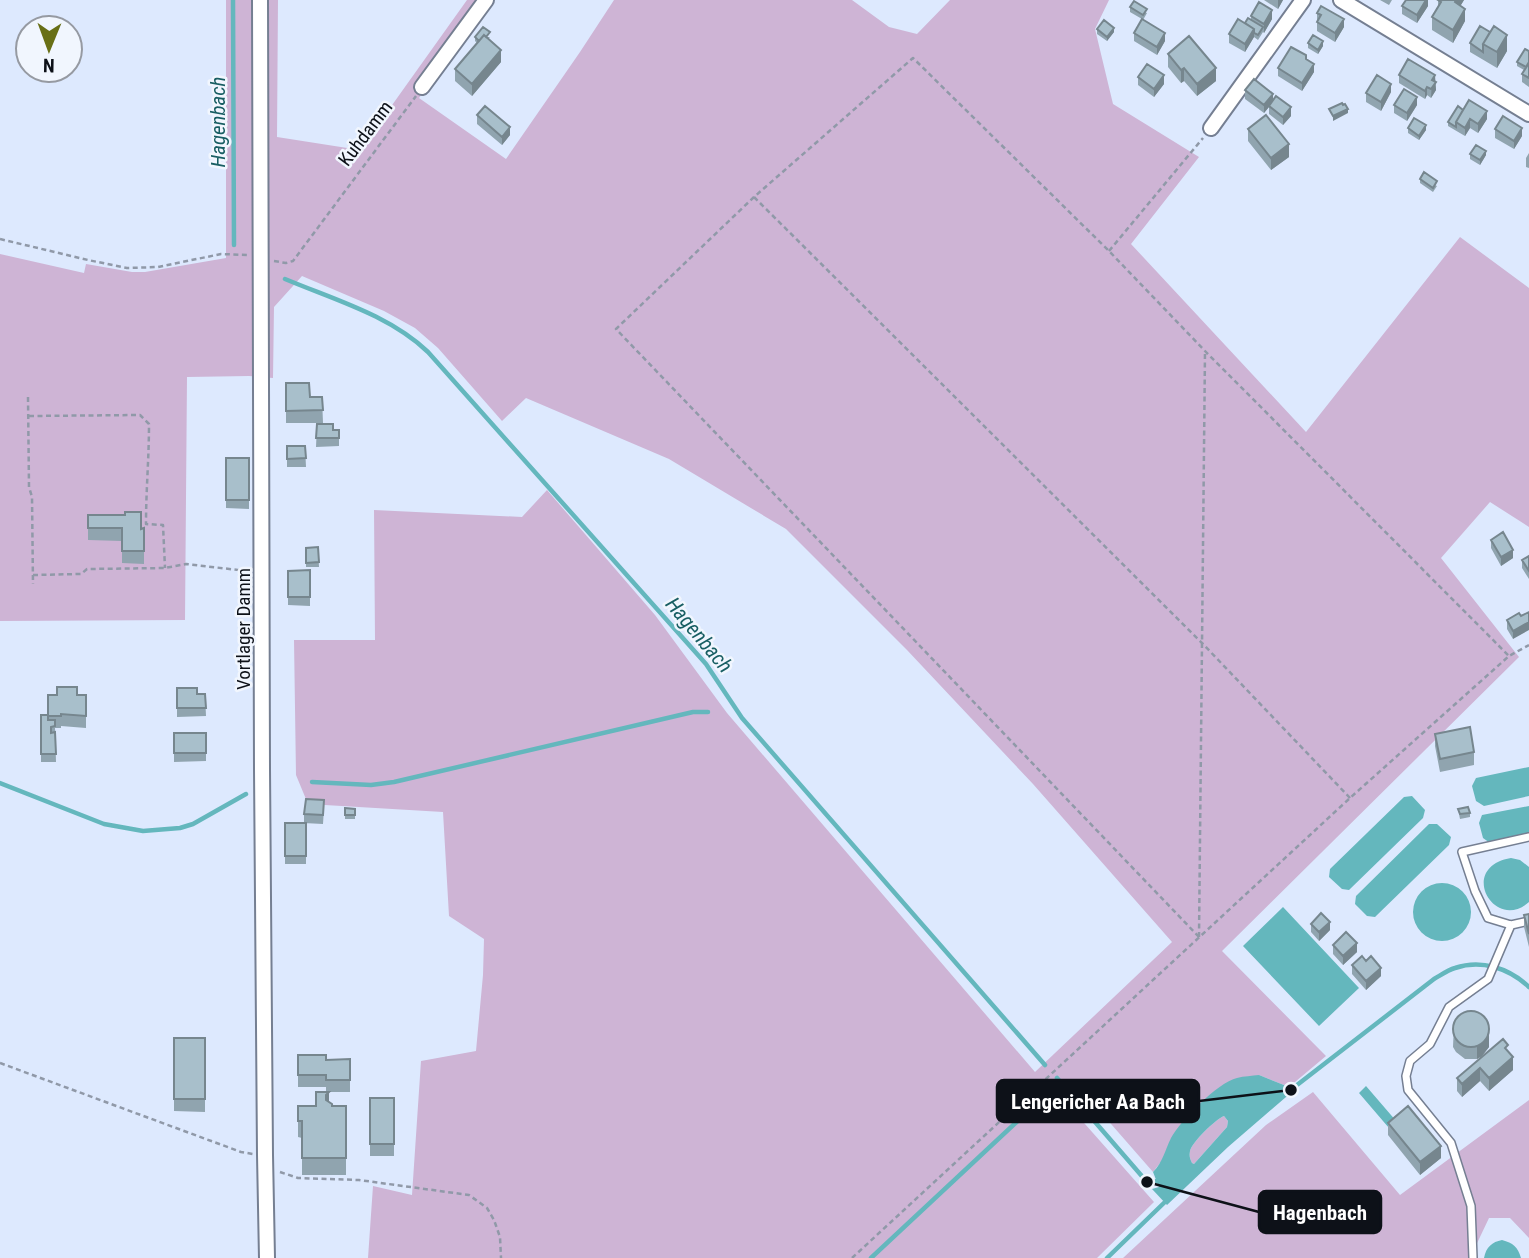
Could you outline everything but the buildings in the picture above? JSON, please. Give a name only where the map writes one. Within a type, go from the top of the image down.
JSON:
[{"type":"street","name":"Vortlager Damm","points":[[260,0],[267,1258]]},
{"type":"street","points":[[422,87],[486,0]]},
{"type":"street","points":[[1212,128],[1303,0]]},
{"type":"street","points":[[1341,0],[1529,114]]},
{"type":"lane","points":[[1529,837],[1462,852],[1475,891],[1488,918],[1511,925],[1529,921]]},
{"type":"lane","points":[[1473,1258],[1471,1206],[1451,1143],[1408,1090],[1406,1076],[1410,1061],[1430,1044],[1449,1007],[1488,979],[1511,925]]},
{"type":"path","points":[[1199,937],[616,329],[754,197],[913,58],[1110,251],[1205,351],[1509,656]]},
{"type":"path","name":"Kuhdamm","points":[[261,257],[293,261],[422,87]]},
{"type":"path","points":[[1110,251],[1212,128]]},
{"type":"path","points":[[754,197],[1203,644],[1350,798]]},
{"type":"path","points":[[0,239],[127,268],[158,267],[221,254],[261,257]]},
{"type":"path","points":[[1199,937],[1205,351]]},
{"type":"path","points":[[28,397],[33,584]]},
{"type":"path","points":[[29,416],[140,415],[149,424],[146,524],[163,525],[164,568]]},
{"type":"path","points":[[33,575],[81,575],[88,569],[164,568],[186,564],[262,573]]},
{"type":"path","points":[[852,1258],[1350,798],[1509,656],[1529,645]]},
{"type":"path","points":[[0,1063],[265,1161],[299,1178],[359,1180],[469,1195],[486,1208],[494,1220],[500,1237],[500,1258]]},
{"type":"shaded area","points":[[226,0],[278,0],[277,137],[360,150],[467,0],[494,0],[419,98],[506,159],[614,0],[852,0],[889,27],[917,34],[950,0],[1109,0],[1095,29],[1113,104],[1199,157],[1131,244],[1306,432],[1460,237],[1529,288],[1529,527],[1490,502],[1441,558],[1519,657],[1222,951],[1326,1056],[1289,1087],[1259,1075],[1171,1139],[1164,1158],[1153,1172],[1077,1085],[1062,1098],[1154,1202],[1097,1258],[368,1258],[373,1186],[412,1195],[421,1061],[476,1051],[484,939],[449,916],[443,812],[308,804],[296,775],[294,640],[375,640],[374,510],[522,517],[547,490],[655,615],[727,713],[1035,1072],[1172,942],[1033,784],[907,650],[786,529],[669,459],[526,398],[502,421],[438,348],[415,328],[384,311],[302,276],[274,307],[273,378],[187,377],[185,620],[0,621],[0,254],[84,273],[86,264],[145,272],[226,258]]},
{"type":"shaded area","points":[[1529,767],[1529,796],[1484,806],[1476,801],[1472,786],[1476,778]]},
{"type":"shaded area","points":[[1412,796],[1425,810],[1423,818],[1349,890],[1342,889],[1329,877],[1330,869],[1404,797]]},
{"type":"shaded area","points":[[1529,806],[1529,834],[1490,843],[1483,838],[1479,823],[1482,815]]},
{"type":"shaded area","points":[[1429,824],[1437,824],[1451,837],[1449,845],[1375,917],[1367,916],[1355,904],[1356,896]]},
{"type":"shaded area","points":[[1511,858],[1520,860],[1529,867],[1529,902],[1516,909],[1504,909],[1494,904],[1487,895],[1484,884],[1486,873],[1495,864]]},
{"type":"shaded area","points":[[1442,883],[1463,891],[1471,912],[1463,933],[1442,941],[1421,933],[1413,912],[1421,891]]},
{"type":"shaded area","points":[[1283,907],[1359,988],[1319,1026],[1243,946]]},
{"type":"shaded area","points":[[1259,1075],[1293,1091],[1167,1205],[1152,1189],[1159,1187],[1153,1172],[1162,1160],[1176,1130],[1200,1103],[1229,1081]],"holes":[[[1224,1116],[1228,1121],[1227,1127],[1194,1164],[1192,1163],[1190,1151],[1200,1137],[1220,1118]]]},
{"type":"shaded area","points":[[1366,1086],[1397,1122],[1389,1128],[1359,1093]]},
{"type":"shaded area","points":[[1313,1092],[1400,1195],[1529,1100],[1529,1238],[1510,1218],[1489,1218],[1470,1258],[1123,1258],[1266,1125]]},
{"type":"shaded area","points":[[1224,1116],[1228,1121],[1227,1127],[1194,1164],[1192,1163],[1190,1151],[1195,1142]]},
{"type":"shaded area","points":[[1502,1240],[1514,1246],[1521,1258],[1484,1258],[1490,1246]]},
{"type":"waterway","name":"Hagenbach","points":[[233,0],[234,245]]},
{"type":"waterway","name":"Hagenbach","points":[[285,279],[379,318],[413,339],[428,352],[706,664],[742,718],[1045,1065]]},
{"type":"waterway","points":[[312,782],[371,785],[394,782],[693,712],[708,712]]},
{"type":"waterway","points":[[0,783],[104,824],[143,831],[180,828],[193,824],[246,794]]},
{"type":"waterway","points":[[1288,1092],[1434,979],[1450,970],[1465,965],[1485,965],[1504,970],[1529,987]]},
{"type":"waterway","name":"Hagenbach","points":[[1057,1078],[1147,1182],[1162,1182]]},
{"type":"waterway","points":[[871,1258],[1038,1102]]},
{"type":"waterway","points":[[1107,1258],[1167,1200]]},
{"type":"place","name":"Lengericher Aa Bach","points":[[1291,1090]]},
{"type":"place","name":"Hagenbach","points":[[1147,1182]]}]
